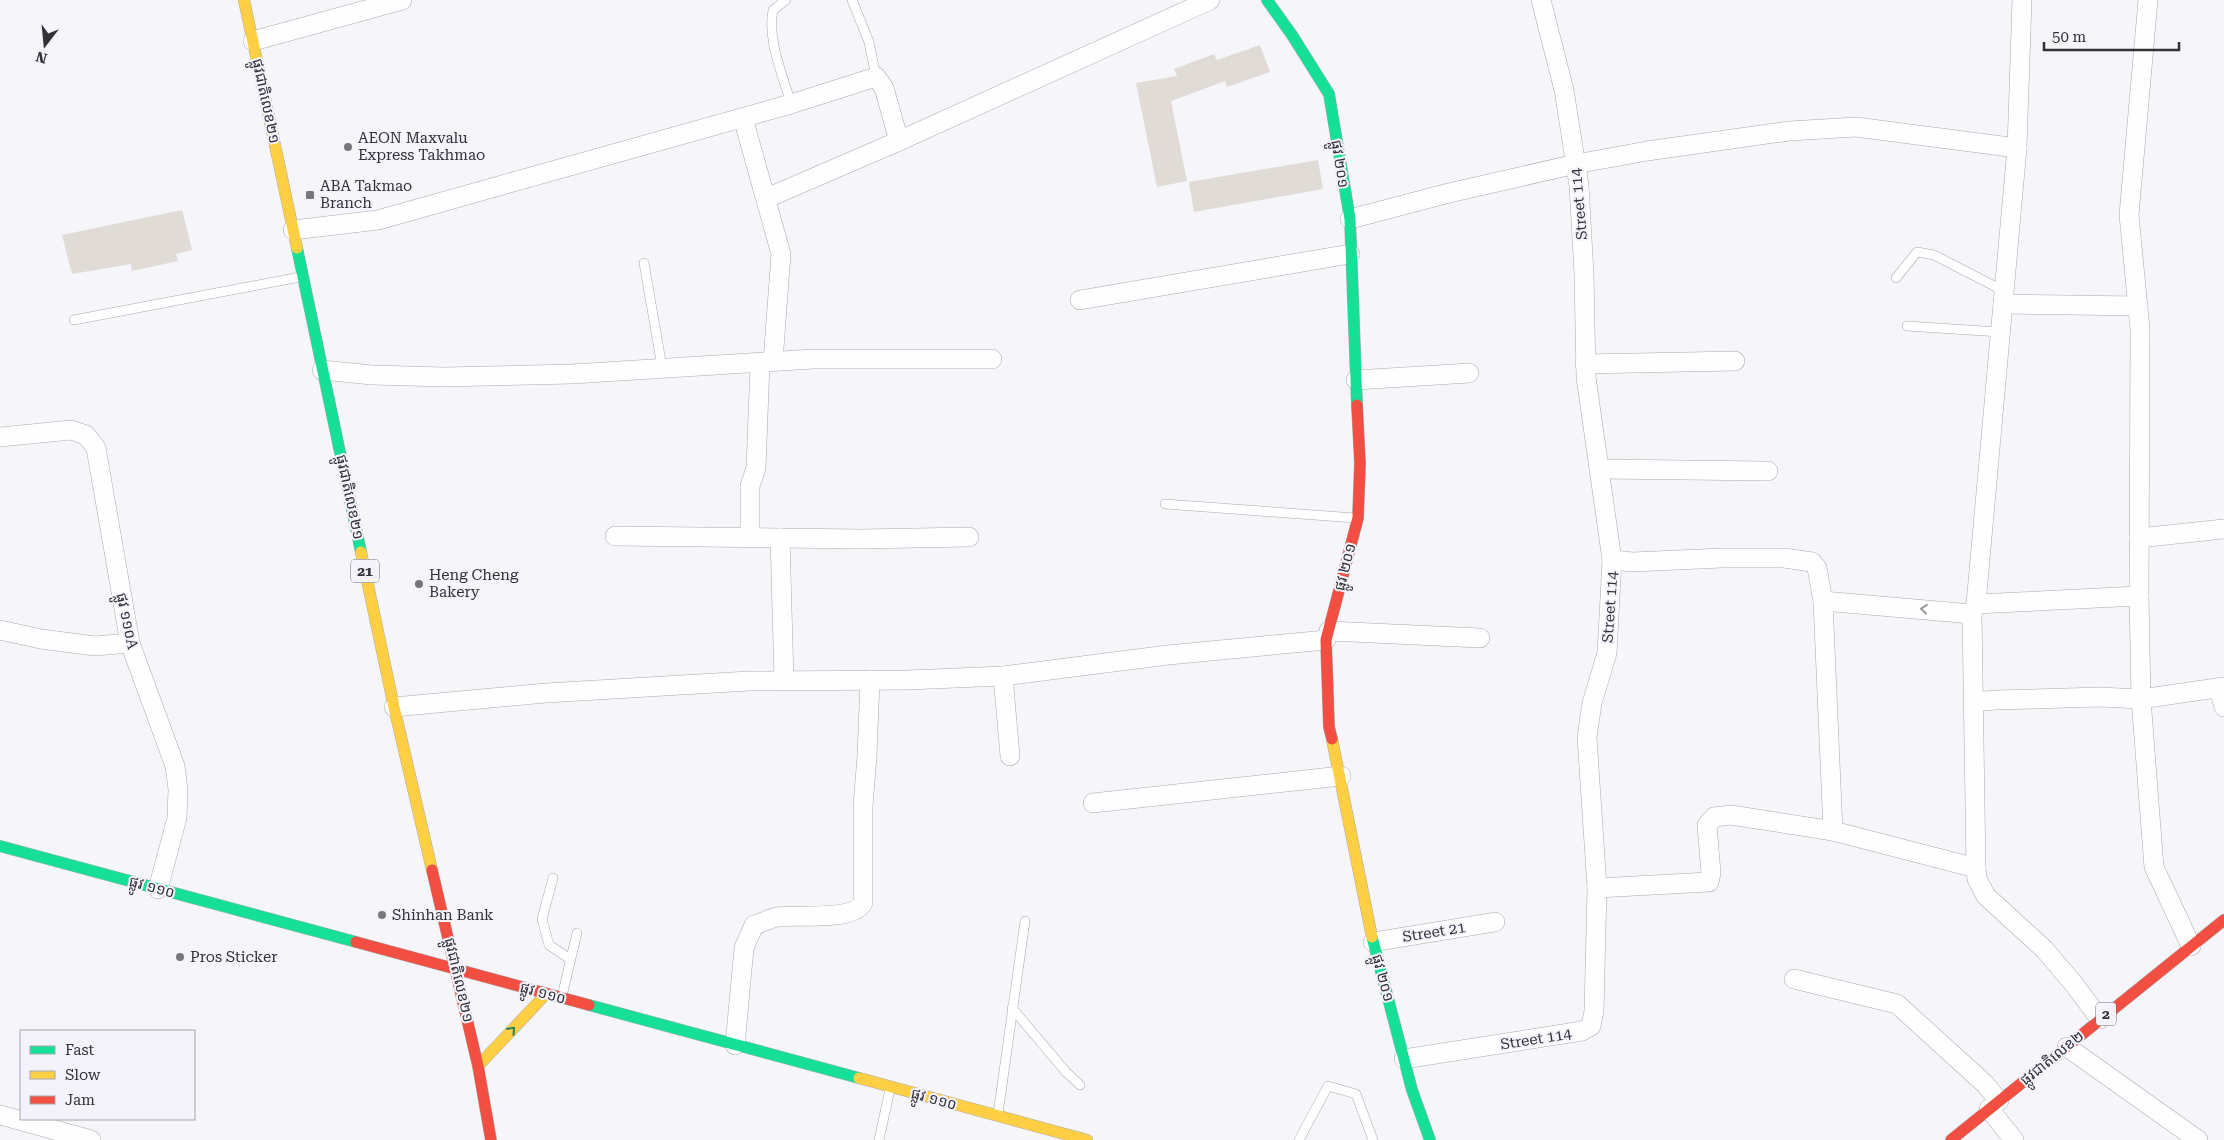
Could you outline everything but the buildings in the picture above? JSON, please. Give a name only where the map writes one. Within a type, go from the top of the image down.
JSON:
[{"type":"main road","name":"ផ្លូវជាតិលេខ២១","points":[[244,0],[394,707],[457,969],[478,1066],[491,1140]]},
{"type":"main road","name":"ផ្លូវ ២០១","points":[[1267,0],[1292,35],[1329,94],[1350,219],[1360,463],[1358,518],[1328,636],[1329,727],[1341,776],[1373,942],[1412,1090],[1430,1140]]},
{"type":"main road","name":"ផ្លូវ ១១០","points":[[0,846],[998,1116],[1036,1130],[1087,1140]]},
{"type":"main road","name":"ផ្លូវជាតិលេខ២","points":[[1951,1140],[2224,920]]},
{"type":"main road","points":[[478,1066],[546,994]]},
{"type":"street","points":[[253,41],[402,0]]},
{"type":"street","points":[[767,198],[899,141],[1210,0]]},
{"type":"street","name":"Street 114","points":[[1404,1059],[1582,1031],[1591,1026],[1594,1011],[1597,888],[1587,738],[1592,703],[1607,653],[1612,560],[1600,469],[1593,435],[1585,364],[1584,274],[1576,164],[1564,90],[1541,0]]},
{"type":"street","points":[[2022,0],[2017,148],[1974,609],[1973,702],[1976,868],[1977,879],[1986,896],[2044,949],[2073,982],[2100,1019]]},
{"type":"street","points":[[2148,0],[2129,214],[2140,329],[2139,596],[2141,699],[2154,867],[2191,946]]},
{"type":"street","points":[[293,230],[378,220],[743,118],[876,78],[884,88],[899,141]]},
{"type":"street","points":[[743,118],[782,254],[766,362],[756,468],[750,486],[750,538]]},
{"type":"street","points":[[1350,219],[1449,193],[1576,164],[1647,151],[1789,131],[1856,127],[2017,148]]},
{"type":"street","points":[[1080,300],[1350,254]]},
{"type":"street","points":[[2004,297],[2138,306]]},
{"type":"street","points":[[322,370],[372,375],[445,377],[572,374],[766,362],[992,359]]},
{"type":"street","points":[[1585,364],[1735,361]]},
{"type":"street","points":[[1356,380],[1469,373]]},
{"type":"street","name":"ផ្លូវ ១១០A","points":[[0,438],[71,430],[86,435],[96,448],[130,643],[175,766],[178,789],[177,818],[158,889]]},
{"type":"street","points":[[1600,469],[1768,471]]},
{"type":"street","points":[[2139,538],[2224,529]]},
{"type":"street","points":[[615,536],[750,538],[969,537]]},
{"type":"street","points":[[780,538],[784,680]]},
{"type":"street","points":[[1612,560],[1633,562],[1784,558],[1812,562],[1817,568],[1823,601],[1833,831]]},
{"type":"street","points":[[1823,601],[1974,609],[2139,596]]},
{"type":"street","points":[[0,630],[40,639],[96,646],[130,643]]},
{"type":"street","points":[[394,707],[546,693],[784,680],[870,680],[1003,676],[1328,636],[1480,638]]},
{"type":"street","points":[[1003,676],[1010,756]]},
{"type":"street","points":[[735,1045],[744,948],[754,925],[776,917],[830,915],[854,912],[861,908],[863,902],[863,806],[868,756],[870,680]]},
{"type":"street","points":[[1973,702],[2006,699],[2141,699],[2221,687],[2224,707]]},
{"type":"street","points":[[1092,803],[1341,776]]},
{"type":"street","points":[[1597,888],[1709,882],[1711,873],[1707,825],[1714,817],[1731,815],[1833,831],[1976,868]]},
{"type":"street","name":"Street 21","points":[[1373,942],[1495,922]]},
{"type":"street","points":[[1794,979],[1897,1004],[1985,1084],[1994,1105],[2014,1140]]},
{"type":"street","points":[[2067,1048],[2198,1140]]},
{"type":"street","points":[[0,1115],[91,1140]]},
{"type":"lane","points":[[786,0],[773,10],[770,24],[791,104]]},
{"type":"lane","points":[[852,0],[869,42],[876,78]]},
{"type":"lane","points":[[1896,278],[1917,252],[1924,252],[1934,255],[2004,297]]},
{"type":"lane","points":[[644,263],[662,368]]},
{"type":"lane","points":[[74,320],[303,277]]},
{"type":"lane","points":[[1907,326],[2000,332]]},
{"type":"lane","points":[[1165,504],[1358,518]]},
{"type":"lane","points":[[553,878],[542,919],[549,944],[570,959]]},
{"type":"lane","points":[[998,1116],[1025,921]]},
{"type":"lane","points":[[562,998],[577,933]]},
{"type":"lane","points":[[1012,1008],[1066,1072],[1080,1085]]},
{"type":"lane","points":[[1300,1140],[1328,1086],[1356,1094],[1373,1140]]},
{"type":"lane","points":[[879,1140],[890,1087]]},
{"type":"traffic: fast","points":[[1267,0],[1292,35],[1329,94],[1350,219],[1357,405]]},
{"type":"traffic: fast","points":[[297,248],[361,552]]},
{"type":"traffic: fast","points":[[0,846],[356,942]]},
{"type":"traffic: fast","points":[[1372,937],[1412,1090],[1430,1140]]},
{"type":"traffic: fast","points":[[589,1005],[859,1078]]},
{"type":"traffic: slow","points":[[244,0],[297,248]]},
{"type":"traffic: slow","points":[[361,552],[394,707],[432,870]]},
{"type":"traffic: slow","points":[[1332,739],[1372,937]]},
{"type":"traffic: slow","points":[[478,1066],[546,994]]},
{"type":"traffic: slow","points":[[859,1078],[1087,1140]]},
{"type":"traffic: jam","points":[[1332,739],[1329,727],[1326,640],[1358,518],[1360,463],[1357,405]]},
{"type":"traffic: jam","points":[[432,870],[478,1066],[491,1140]]},
{"type":"traffic: jam","points":[[1951,1140],[2224,920]]},
{"type":"traffic: jam","points":[[356,942],[589,1005]]},
{"type":"place","name":"AEON Maxvalu Express Takhmao","points":[[348,147]]},
{"type":"place","name":"ABA Takmao Branch","points":[[310,195]]},
{"type":"place","name":"Heng Cheng Bakery","points":[[419,584]]},
{"type":"place","name":"Shinhan Bank","points":[[382,915]]},
{"type":"place","name":"Pros Sticker","points":[[180,957]]}]
